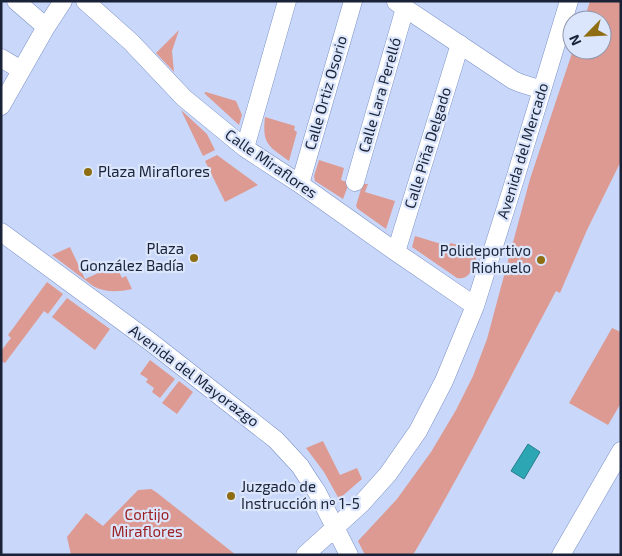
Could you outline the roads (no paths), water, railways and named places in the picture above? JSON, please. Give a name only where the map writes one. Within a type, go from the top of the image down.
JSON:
[{"type":"street","points":[[16,1],[46,27]]},
{"type":"street","points":[[1,106],[63,1]]},
{"type":"street","name":"Calle Miraflores","points":[[85,1],[131,42],[184,98],[245,148],[475,306]]},
{"type":"street","points":[[245,148],[287,1]]},
{"type":"street","name":"Calle Ortiz Osorio","points":[[300,184],[353,1]]},
{"type":"street","name":"Avenida del Mercado","points":[[305,555],[373,492],[388,474],[418,430],[444,381],[475,306],[569,1]]},
{"type":"street","points":[[400,5],[520,83],[542,90]]},
{"type":"street","name":"Calle Lara Perelló","points":[[355,182],[400,5]]},
{"type":"street","name":"Calle Piña Delgado","points":[[396,252],[460,44]]},
{"type":"street","points":[[1,58],[21,70]]},
{"type":"street","name":"Avenida del Mayorazgo","points":[[1,232],[222,396],[276,440],[295,460],[309,480],[349,555]]},
{"type":"street","points":[[561,555],[621,451]]},
{"type":"place","name":"Plaza Miraflores","points":[[88,172]]},
{"type":"place","name":"Plaza González Badía","points":[[194,258]]},
{"type":"place","name":"Polideportivo Riohuelo","points":[[541,260]]},
{"type":"place","name":"Juzgado de Instrucción nº 1-5","points":[[231,496]]},
{"type":"park label","name":"Cortijo Miraflores","points":[[147,524]]}]
